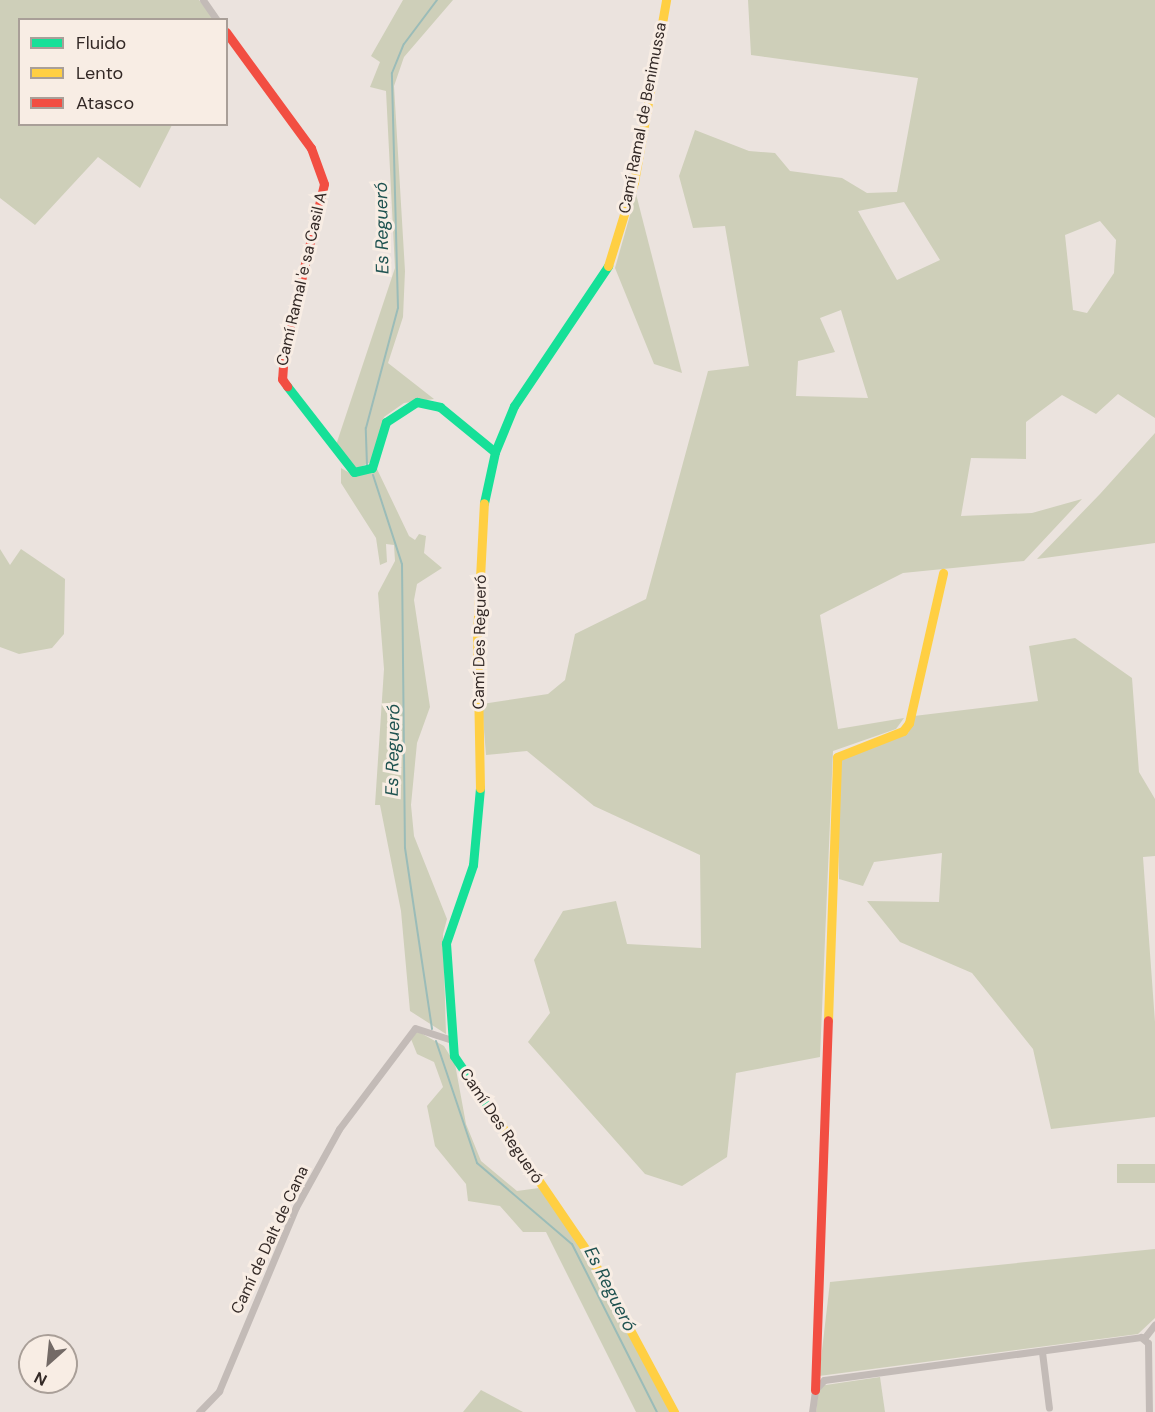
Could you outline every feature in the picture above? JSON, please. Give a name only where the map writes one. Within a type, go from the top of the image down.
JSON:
[{"type":"street","points":[[203,0],[216,18]]},
{"type":"street","name":"Camí Ramal de Benimussa","points":[[495,452],[514,406],[611,262],[634,182],[666,0]]},
{"type":"street","name":"Camí Ramal 'e sa Casil A","points":[[228,35],[311,148],[324,184],[284,352],[282,379],[357,473],[375,464],[389,417],[417,402],[440,407],[495,452]]},
{"type":"street","name":"Camí Des Regueró","points":[[495,452],[484,501],[477,635],[482,813],[473,865],[446,944],[451,1040],[460,1068],[591,1257],[674,1412]]},
{"type":"street","points":[[812,1412],[815,1389],[837,758],[903,731],[909,723],[943,573]]},
{"type":"street","name":"Camí de Dalt de Cana","points":[[199,1412],[219,1391],[296,1207],[339,1129],[414,1028],[451,1040]]},
{"type":"street","points":[[1149,1412],[1145,1337],[1155,1324]]},
{"type":"street","points":[[815,1389],[824,1380],[1145,1337]]},
{"type":"street","points":[[1042,1352],[1049,1408]]},
{"type":"green space","points":[[0,0],[199,0],[213,18],[18,18],[18,126],[171,126],[140,188],[98,157],[35,225],[0,198]]},
{"type":"green space","points":[[403,0],[453,0],[404,57],[394,86],[405,271],[403,317],[388,363],[434,399],[404,403],[384,417],[373,461],[356,469],[336,445],[395,268],[386,91],[370,87],[380,62],[371,56]]},
{"type":"green space","points":[[748,0],[1155,0],[1155,418],[1118,394],[1096,414],[1062,395],[1026,422],[1026,459],[971,458],[961,516],[1032,513],[1082,499],[1024,561],[903,573],[820,615],[838,729],[904,718],[896,729],[833,751],[820,1057],[736,1073],[727,1157],[682,1186],[645,1174],[528,1042],[550,1013],[534,960],[563,911],[616,901],[627,944],[701,948],[700,855],[594,806],[527,751],[486,755],[482,704],[548,694],[565,680],[575,634],[646,599],[708,371],[749,366],[725,226],[693,228],[679,176],[695,130],[749,151],[775,153],[790,171],[842,178],[867,193],[897,192],[918,78],[751,55]],"holes":[[[904,202],[940,260],[897,280],[858,211]],[[1100,221],[1116,240],[1114,273],[1087,313],[1073,310],[1065,235]],[[841,310],[868,398],[796,396],[798,361],[835,352],[820,318]]]},
{"type":"green space","points":[[636,194],[682,373],[654,364],[615,268]]},
{"type":"green space","points":[[1155,433],[1155,543],[1037,559],[1100,494]]},
{"type":"green space","points":[[341,468],[353,475],[377,469],[409,536],[415,540],[419,534],[426,536],[424,553],[442,568],[417,584],[414,600],[430,707],[417,743],[411,805],[414,836],[447,919],[443,934],[446,1034],[410,1011],[401,911],[380,805],[375,805],[384,669],[378,593],[395,561],[394,545],[386,544],[387,562],[380,565],[376,538],[341,483]]},
{"type":"green space","points":[[0,549],[10,565],[21,549],[65,579],[64,634],[52,648],[19,654],[0,647]]},
{"type":"green space","points":[[1075,638],[1132,678],[1139,772],[1155,799],[1155,856],[1143,857],[1155,1022],[1155,1117],[1051,1129],[1033,1049],[972,973],[900,942],[867,901],[939,902],[942,853],[874,862],[863,886],[839,879],[838,765],[843,756],[908,733],[914,716],[1038,701],[1029,646]]},
{"type":"green space","points":[[417,1031],[444,1046],[455,1064],[466,1124],[481,1161],[517,1191],[539,1188],[581,1246],[670,1412],[636,1412],[546,1232],[523,1232],[500,1206],[468,1201],[466,1184],[435,1146],[427,1106],[443,1087],[434,1062],[417,1054],[411,1039]]},
{"type":"green space","points":[[1117,1164],[1155,1164],[1155,1183],[1117,1183]]},
{"type":"green space","points":[[1155,1249],[1155,1318],[1138,1334],[819,1376],[830,1282]]},
{"type":"green space","points":[[880,1377],[885,1412],[816,1412],[819,1386]]},
{"type":"green space","points":[[481,1390],[523,1412],[463,1412]]},
{"type":"waterway","name":"Es Regueró","points":[[367,465],[366,428],[398,308],[392,73],[404,44],[437,0]]},
{"type":"waterway","name":"Es Regueró","points":[[373,475],[402,564],[405,848],[432,1029]]},
{"type":"waterway","name":"Es Regueró","points":[[436,1041],[477,1163],[572,1244],[657,1412]]},
{"type":"traffic: fast","points":[[484,503],[495,452],[514,406],[608,266]]},
{"type":"traffic: fast","points":[[287,386],[354,472],[372,468],[386,422],[417,402],[440,407],[495,452]]},
{"type":"traffic: fast","points":[[480,788],[473,865],[446,943],[454,1056],[492,1112]]},
{"type":"traffic: slow","points":[[608,266],[634,182],[666,0]]},
{"type":"traffic: slow","points":[[480,788],[477,635],[484,503]]},
{"type":"traffic: slow","points":[[828,1020],[837,757],[903,731],[909,723],[943,573]]},
{"type":"traffic: slow","points":[[492,1112],[591,1257],[674,1412]]},
{"type":"traffic: jam","points":[[228,35],[311,148],[324,184],[284,352],[282,379],[287,386]]},
{"type":"traffic: jam","points":[[815,1390],[828,1020]]}]
